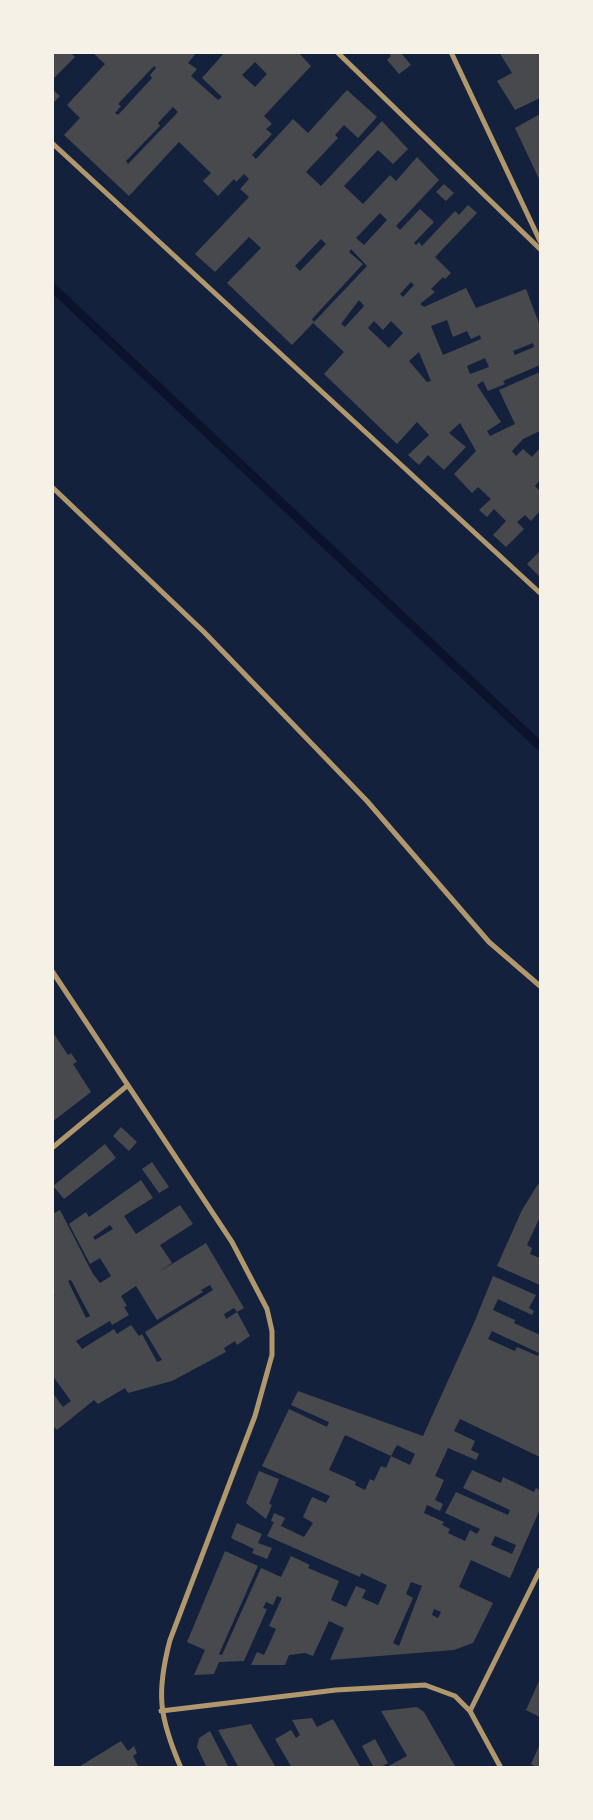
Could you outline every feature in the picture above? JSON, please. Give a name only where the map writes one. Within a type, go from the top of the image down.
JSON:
[{"type":"street","points":[[337,52],[540,249]]},
{"type":"street","points":[[451,52],[540,241]]},
{"type":"street","points":[[52,143],[540,593]]},
{"type":"street","points":[[52,487],[204,632],[367,802],[489,942],[540,986]]},
{"type":"street","points":[[52,971],[232,1242],[267,1309],[272,1331],[272,1355],[255,1416],[170,1640],[163,1666],[161,1711],[181,1768]]},
{"type":"street","points":[[52,1148],[128,1085]]},
{"type":"street","points":[[470,1711],[540,1570]]},
{"type":"street","points":[[161,1711],[336,1690],[424,1685],[455,1696],[470,1711],[501,1768]]},
{"type":"building","points":[[52,52],[70,52],[75,57],[52,80]]},
{"type":"building","points":[[92,52],[197,52],[188,63],[197,69],[191,76],[218,100],[222,97],[202,78],[225,52],[298,52],[311,66],[264,116],[272,124],[266,129],[272,134],[252,155],[256,159],[293,119],[308,133],[347,90],[377,117],[358,138],[344,125],[335,135],[338,138],[306,172],[321,186],[382,121],[408,149],[393,164],[378,150],[344,186],[363,204],[390,175],[396,181],[417,157],[439,180],[396,226],[400,230],[420,209],[434,222],[414,243],[416,245],[419,242],[422,246],[455,211],[459,215],[468,205],[477,213],[435,257],[451,273],[445,279],[443,277],[431,289],[435,292],[420,304],[424,307],[466,288],[476,308],[526,289],[540,326],[540,365],[503,381],[505,384],[488,391],[483,381],[477,385],[501,422],[487,431],[490,436],[515,424],[499,390],[540,372],[540,431],[523,439],[512,451],[516,456],[523,449],[532,457],[540,448],[540,480],[535,486],[540,491],[540,511],[531,521],[525,515],[517,522],[524,529],[506,547],[493,535],[506,521],[494,509],[487,517],[479,510],[491,499],[478,487],[472,493],[454,474],[476,451],[460,423],[449,433],[466,447],[444,470],[428,455],[419,465],[408,455],[429,435],[417,422],[397,444],[324,374],[344,352],[313,323],[292,345],[227,283],[261,248],[249,237],[215,272],[195,254],[249,197],[240,189],[249,179],[244,174],[236,182],[234,179],[218,196],[203,181],[211,173],[179,142],[129,196],[64,135],[80,118],[67,105],[105,64]],"holes":[[[255,62],[267,74],[255,87],[242,75]],[[154,66],[156,68],[150,75],[152,78],[118,115],[115,113],[121,106],[118,104]],[[173,107],[178,112],[128,164],[126,161],[160,126],[158,123]],[[380,213],[387,220],[364,245],[356,238]],[[321,239],[326,244],[300,271],[295,266]],[[351,249],[367,266],[314,322],[312,319],[363,264],[349,252]],[[411,282],[414,285],[403,297],[400,294]],[[359,300],[364,306],[345,327],[341,324]],[[447,320],[453,337],[467,331],[471,339],[480,335],[481,339],[443,355],[431,326]],[[374,321],[383,330],[391,321],[403,333],[389,348],[368,328]],[[533,343],[534,347],[515,355],[513,351]],[[419,352],[431,381],[427,382],[409,361]],[[485,358],[489,367],[470,374],[467,366]]]},
{"type":"building","points":[[388,52],[404,52],[402,54],[411,65],[399,74],[387,60],[391,56]]},
{"type":"building","points":[[499,52],[540,52],[540,98],[515,110],[497,81],[512,73]]},
{"type":"building","points":[[52,89],[60,96],[52,104]]},
{"type":"building","points":[[540,114],[540,181],[515,128]]},
{"type":"building","points":[[444,184],[454,193],[446,201],[436,192]]},
{"type":"building","points":[[540,551],[540,577],[527,564]]},
{"type":"building","points":[[52,1031],[68,1055],[71,1053],[77,1062],[73,1064],[91,1092],[52,1122]]},
{"type":"building","points":[[121,1127],[137,1142],[129,1151],[113,1136]]},
{"type":"building","points":[[105,1144],[116,1158],[64,1199],[53,1186]]},
{"type":"building","points":[[152,1162],[169,1187],[159,1193],[142,1169]]},
{"type":"building","points":[[141,1180],[153,1198],[124,1216],[136,1234],[180,1205],[193,1224],[160,1245],[172,1263],[159,1272],[206,1243],[244,1308],[237,1312],[250,1336],[237,1345],[235,1341],[224,1348],[226,1352],[172,1381],[128,1393],[125,1388],[98,1404],[94,1400],[57,1430],[52,1425],[52,1392],[63,1407],[71,1401],[52,1375],[52,1298],[55,1296],[52,1292],[52,1214],[60,1210],[93,1274],[100,1283],[111,1276],[100,1258],[90,1264],[69,1224],[86,1212],[89,1217]],"holes":[[[110,1225],[113,1229],[95,1240],[93,1237]],[[71,1280],[90,1316],[86,1318],[68,1281]],[[210,1285],[213,1290],[145,1332],[162,1360],[157,1362],[142,1334],[139,1336],[131,1325],[117,1334],[114,1329],[82,1349],[76,1341],[110,1321],[112,1325],[129,1315],[124,1307],[127,1306],[121,1296],[136,1286],[157,1320],[203,1292],[201,1290]],[[234,1308],[237,1312],[226,1319],[224,1314]]]},
{"type":"building","points":[[538,1184],[540,1185],[540,1217],[527,1245],[532,1248],[530,1254],[540,1258],[540,1285],[497,1266],[522,1210]]},
{"type":"building","points":[[493,1276],[536,1295],[529,1308],[534,1311],[532,1315],[498,1299],[493,1310],[515,1320],[514,1323],[540,1335],[540,1457],[460,1419],[454,1431],[475,1441],[471,1450],[479,1454],[476,1460],[448,1448],[435,1476],[444,1480],[435,1500],[443,1504],[440,1511],[427,1505],[424,1513],[444,1522],[442,1525],[450,1529],[448,1533],[465,1541],[470,1530],[477,1534],[480,1529],[445,1513],[456,1492],[508,1515],[510,1510],[463,1488],[472,1470],[501,1483],[503,1477],[534,1492],[536,1488],[540,1490],[540,1509],[510,1578],[471,1560],[459,1587],[493,1603],[473,1643],[454,1650],[330,1660],[344,1628],[329,1621],[313,1656],[305,1653],[289,1655],[285,1665],[251,1665],[257,1652],[264,1655],[276,1629],[269,1626],[282,1598],[277,1596],[273,1605],[266,1602],[263,1608],[267,1609],[244,1661],[219,1662],[214,1674],[194,1675],[205,1650],[187,1642],[225,1551],[258,1566],[219,1654],[222,1655],[261,1568],[281,1577],[291,1556],[310,1565],[308,1568],[339,1581],[331,1600],[346,1607],[356,1586],[366,1590],[362,1598],[378,1605],[387,1585],[361,1573],[360,1577],[267,1536],[274,1522],[271,1521],[274,1513],[285,1518],[281,1526],[304,1537],[313,1523],[303,1517],[312,1497],[326,1503],[330,1496],[262,1466],[289,1409],[327,1427],[329,1422],[291,1405],[298,1391],[423,1436]],"holes":[[[492,1331],[539,1353],[538,1356],[517,1347],[515,1351],[488,1339]],[[345,1435],[391,1456],[386,1468],[381,1466],[374,1481],[370,1479],[365,1490],[355,1485],[356,1482],[329,1470]],[[397,1445],[415,1454],[410,1465],[391,1456]],[[495,1536],[516,1545],[512,1554],[491,1545]],[[411,1582],[422,1586],[399,1646],[393,1643],[413,1598],[406,1594]],[[434,1609],[441,1612],[438,1618],[432,1615]]]},
{"type":"building","points":[[259,1471],[279,1479],[269,1504],[272,1505],[266,1519],[246,1503]]},
{"type":"building","points":[[237,1523],[262,1534],[258,1543],[272,1548],[267,1559],[252,1553],[254,1549],[231,1538]]},
{"type":"building","points":[[540,1679],[540,1717],[526,1710]]},
{"type":"building","points":[[417,1707],[424,1712],[456,1768],[385,1768],[407,1756],[381,1711]]},
{"type":"building","points":[[312,1718],[317,1727],[333,1719],[361,1768],[292,1768],[275,1739],[291,1730],[296,1738],[300,1735],[292,1720]]},
{"type":"building","points":[[251,1724],[276,1768],[239,1768],[218,1730]]},
{"type":"building","points":[[210,1731],[229,1768],[207,1768],[197,1747],[199,1738]]},
{"type":"building","points":[[375,1739],[388,1763],[379,1768],[374,1768],[362,1746]]},
{"type":"building","points":[[121,1741],[128,1751],[134,1746],[137,1753],[133,1756],[139,1768],[77,1768]]},
{"type":"building","points":[[540,1744],[540,1768],[538,1768],[531,1764]]},
{"type":"waterway","points":[[52,287],[540,746]]}]
